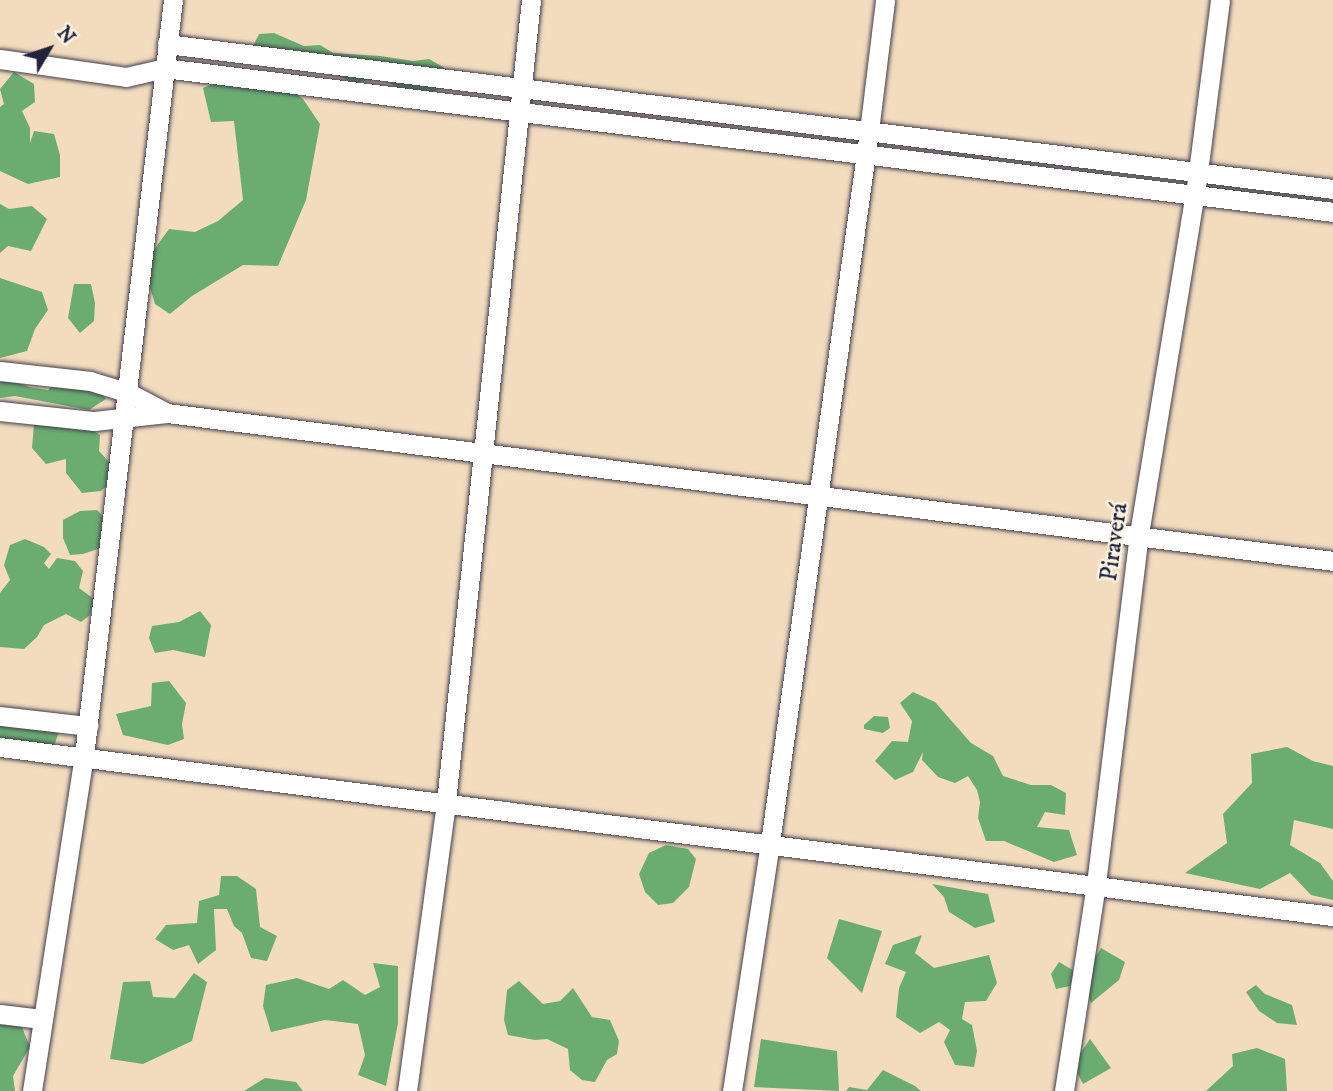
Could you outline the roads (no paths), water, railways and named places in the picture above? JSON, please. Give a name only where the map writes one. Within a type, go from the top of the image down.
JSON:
[{"type":"street","points":[[32,1091],[88,726],[173,0]]},
{"type":"street","points":[[407,1091],[446,802],[517,111],[531,0]]},
{"type":"street","points":[[732,1091],[770,842],[885,0]]},
{"type":"street","name":"Piraverá","points":[[1064,1091],[1096,884],[1139,534],[1198,172],[1220,0]]},
{"type":"street","points":[[167,44],[1333,189]]},
{"type":"street","points":[[0,59],[126,76],[164,68],[1333,212]]},
{"type":"street","points":[[0,371],[90,381],[127,392],[167,413]]},
{"type":"street","points":[[0,411],[94,421],[167,413],[483,452],[818,498],[1139,534],[1333,561]]},
{"type":"street","points":[[0,716],[88,726]]},
{"type":"street","points":[[0,747],[770,842],[1333,916]]},
{"type":"street","points":[[0,1014],[41,1019]]}]
